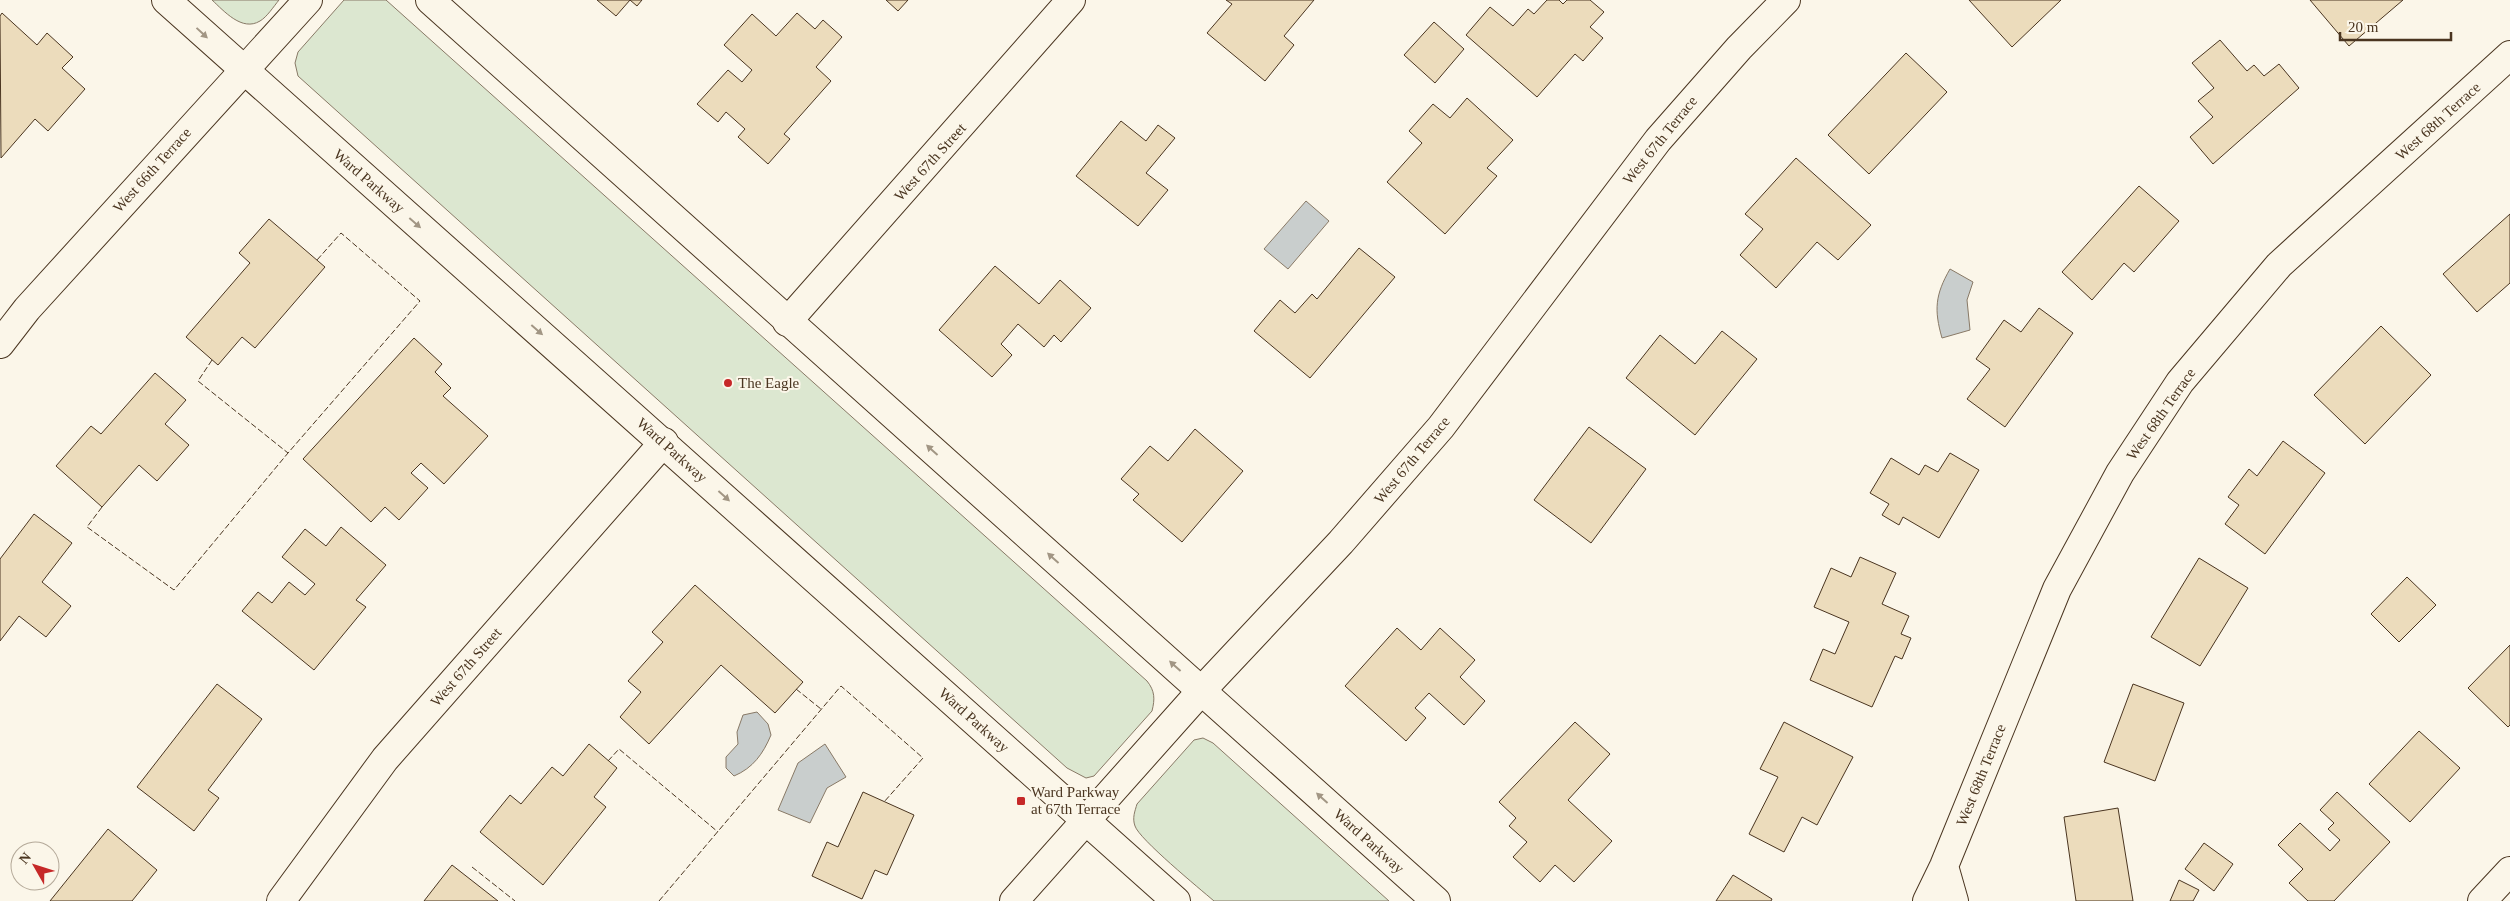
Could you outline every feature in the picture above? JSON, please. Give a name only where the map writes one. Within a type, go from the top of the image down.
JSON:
[{"type":"street","name":"Ward Parkway","points":[[166,0],[242,70],[664,442],[1176,901]]},
{"type":"street","name":"West 66th Terrace","points":[[0,344],[27,309],[242,70],[308,0]]},
{"type":"street","name":"Ward Parkway","points":[[430,0],[787,322],[1202,690],[1436,901]]},
{"type":"street","name":"West 67th Street","points":[[787,322],[1071,0]]},
{"type":"street","name":"West 67th Terrace","points":[[1014,901],[1202,690],[1341,542],[1441,427],[1658,140],[1739,48],[1786,0]]},
{"type":"street","name":"West 68th Terrace","points":[[1927,901],[1944,866],[2057,589],[2120,473],[2180,382],[2279,265],[2510,55]]},
{"type":"street","name":"West 67th Street","points":[[281,901],[385,759],[664,442]]},
{"type":"street","points":[[1944,866],[1954,901]]},
{"type":"street","points":[[2482,901],[2510,871]]},
{"type":"green space","points":[[212,0],[279,0],[263,19],[253,24],[247,24],[234,19]]},
{"type":"green space","points":[[344,0],[386,0],[1147,681],[1154,695],[1152,711],[1094,776],[1086,778],[1067,768],[298,76],[295,63],[298,52]]},
{"type":"green space","points":[[1203,738],[1213,743],[1389,901],[1214,901],[1184,875],[1147,842],[1135,826],[1134,815],[1137,804],[1194,740]]},
{"type":"shaded area","points":[[1306,201],[1329,221],[1288,269],[1264,249]]},
{"type":"shaded area","points":[[1950,269],[1973,282],[1967,300],[1970,330],[1942,338],[1937,303],[1941,287]]},
{"type":"shaded area","points":[[757,712],[768,724],[771,735],[757,760],[747,769],[734,776],[726,768],[726,757],[738,744],[737,732],[743,715]]},
{"type":"shaded area","points":[[825,744],[846,777],[827,788],[810,823],[778,810],[798,763]]},
{"type":"building","points":[[597,0],[630,0],[616,16]]},
{"type":"building","points":[[630,0],[642,0],[637,6]]},
{"type":"building","points":[[886,0],[908,0],[898,11]]},
{"type":"building","points":[[1226,0],[1314,0],[1284,36],[1294,45],[1265,81],[1207,33],[1232,4]]},
{"type":"building","points":[[1547,0],[1559,0],[1563,4],[1567,0],[1590,0],[1604,12],[1590,27],[1603,38],[1583,61],[1575,54],[1537,97],[1466,35],[1490,7],[1513,26],[1528,9],[1534,14]]},
{"type":"building","points":[[1969,0],[2061,0],[2012,47]]},
{"type":"building","points":[[2310,0],[2403,0],[2349,46]]},
{"type":"building","points":[[2,13],[37,45],[47,33],[73,57],[62,68],[85,89],[48,131],[35,119],[1,158],[0,16]]},
{"type":"building","points":[[797,13],[815,29],[823,20],[842,37],[816,67],[831,81],[784,134],[790,139],[768,164],[738,137],[745,129],[726,112],[718,122],[697,104],[728,70],[742,82],[752,70],[724,45],[752,14],[776,36]]},
{"type":"building","points":[[1434,22],[1464,49],[1435,83],[1404,55]]},
{"type":"building","points":[[2220,40],[2247,71],[2254,65],[2264,76],[2279,64],[2299,88],[2213,164],[2190,137],[2213,117],[2198,101],[2214,88],[2192,63]]},
{"type":"building","points":[[1906,53],[1947,92],[1869,174],[1828,135]]},
{"type":"building","points":[[1467,98],[1513,140],[1487,168],[1497,176],[1445,234],[1387,182],[1422,143],[1409,131],[1433,104],[1450,118]]},
{"type":"building","points":[[1121,121],[1146,141],[1158,125],[1175,138],[1146,173],[1168,190],[1138,226],[1076,176]]},
{"type":"building","points":[[1796,158],[1871,225],[1838,260],[1817,242],[1776,288],[1740,255],[1763,229],[1745,214]]},
{"type":"building","points":[[2139,186],[2179,221],[2134,272],[2124,263],[2092,300],[2062,272]]},
{"type":"building","points":[[2510,214],[2510,283],[2477,312],[2443,274]]},
{"type":"building","points":[[269,219],[325,267],[255,348],[242,337],[218,365],[186,337],[250,263],[239,253]]},
{"type":"building","points":[[1359,248],[1395,277],[1310,378],[1254,331],[1280,300],[1295,313],[1312,294],[1317,299]]},
{"type":"building","points":[[995,266],[1039,304],[1060,280],[1091,308],[1061,342],[1054,335],[1044,347],[1018,324],[1001,344],[1012,355],[992,377],[939,330]]},
{"type":"building","points":[[2039,308],[2073,333],[2005,427],[1967,399],[1990,369],[1976,359],[2004,320],[2021,332]]},
{"type":"building","points":[[2381,326],[2431,375],[2365,444],[2314,395]]},
{"type":"building","points":[[1722,331],[1757,359],[1695,435],[1626,378],[1660,335],[1695,364]]},
{"type":"building","points":[[414,338],[442,364],[435,372],[451,388],[443,396],[488,436],[444,484],[421,463],[411,473],[428,488],[399,520],[385,507],[371,522],[303,459]]},
{"type":"building","points":[[155,373],[186,400],[165,424],[189,445],[157,481],[139,465],[102,507],[56,466],[91,426],[101,434]]},
{"type":"building","points":[[1589,427],[1646,469],[1591,543],[1534,500]]},
{"type":"building","points":[[1195,429],[1243,471],[1182,542],[1133,500],[1139,494],[1121,479],[1150,446],[1168,461]]},
{"type":"building","points":[[2283,441],[2325,473],[2265,554],[2225,524],[2239,505],[2228,497],[2249,469],[2257,476]]},
{"type":"building","points":[[1950,453],[1979,470],[1939,538],[1903,517],[1899,525],[1882,515],[1889,504],[1870,493],[1891,458],[1919,475],[1925,465],[1938,472]]},
{"type":"building","points":[[34,514],[72,543],[42,582],[71,606],[46,637],[19,616],[0,641],[0,559]]},
{"type":"building","points":[[341,527],[386,565],[356,600],[366,607],[314,670],[242,611],[258,592],[272,603],[289,582],[305,595],[315,584],[282,557],[305,529],[326,546]]},
{"type":"building","points":[[1860,557],[1896,573],[1882,604],[1909,616],[1901,634],[1911,638],[1902,659],[1895,656],[1872,707],[1810,680],[1823,649],[1835,654],[1849,622],[1814,607],[1831,568],[1851,577]]},
{"type":"building","points":[[2199,558],[2248,588],[2200,666],[2151,637]]},
{"type":"building","points":[[2407,577],[2436,605],[2399,642],[2371,614]]},
{"type":"building","points":[[695,585],[803,682],[775,713],[721,665],[649,744],[620,717],[641,692],[628,681],[663,642],[652,632]]},
{"type":"building","points":[[1397,628],[1421,650],[1440,628],[1475,660],[1460,677],[1485,701],[1464,725],[1429,693],[1415,708],[1426,718],[1406,741],[1345,686]]},
{"type":"building","points":[[2510,645],[2510,725],[2508,727],[2468,688]]},
{"type":"building","points":[[217,684],[262,719],[208,790],[219,798],[194,831],[137,787]]},
{"type":"building","points":[[2133,684],[2184,703],[2155,781],[2104,762]]},
{"type":"building","points":[[1575,722],[1610,754],[1568,800],[1612,841],[1574,882],[1555,865],[1540,882],[1513,857],[1527,842],[1509,826],[1516,818],[1499,802]]},
{"type":"building","points":[[1784,722],[1853,757],[1817,825],[1802,817],[1784,852],[1749,834],[1778,777],[1760,769]]},
{"type":"building","points":[[2419,731],[2460,768],[2410,822],[2369,784]]},
{"type":"building","points":[[589,744],[617,768],[594,797],[606,807],[543,885],[480,832],[510,795],[521,804],[552,767],[563,776]]},
{"type":"building","points":[[863,792],[914,815],[887,875],[875,870],[862,899],[812,876],[827,842],[838,847]]},
{"type":"building","points":[[2337,792],[2390,842],[2334,901],[2308,901],[2289,883],[2303,869],[2278,845],[2300,823],[2330,851],[2340,840],[2328,829],[2334,823],[2320,810]]},
{"type":"building","points":[[2118,808],[2133,901],[2076,901],[2064,817]]},
{"type":"building","points":[[108,829],[157,870],[132,901],[50,901],[60,891]]},
{"type":"building","points":[[2204,843],[2233,864],[2214,891],[2185,869]]},
{"type":"building","points":[[452,865],[498,901],[424,901]]},
{"type":"building","points":[[1733,875],[1772,899],[1771,901],[1716,901]]},
{"type":"building","points":[[2179,880],[2199,890],[2193,901],[2170,901]]},
{"type":"fence","points":[[212,360],[198,381],[288,453],[420,301],[341,233],[317,260]]},
{"type":"fence","points":[[102,507],[87,527],[174,590],[288,453]]},
{"type":"fence","points":[[659,901],[841,686],[923,758],[884,802]]},
{"type":"fence","points":[[796,689],[821,709]]},
{"type":"fence","points":[[608,761],[619,749],[718,832]]},
{"type":"fence","points":[[472,867],[515,901]]},
{"type":"place","name":"The Eagle","points":[[728,383]]},
{"type":"place","name":"Ward Parkway at 67th Terrace","points":[[1021,801]]}]
